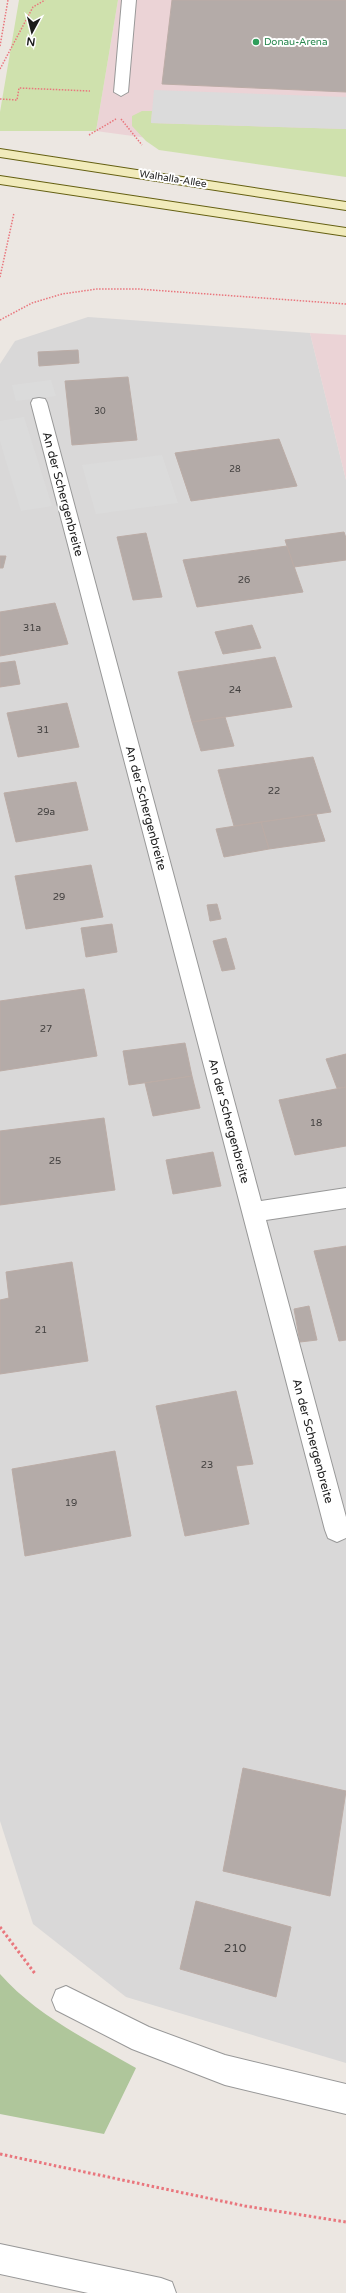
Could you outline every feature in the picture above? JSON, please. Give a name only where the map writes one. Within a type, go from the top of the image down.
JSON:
[{"type":"main road","name":"Walhalla-Allee","points":[[0,152],[346,206]]},
{"type":"main road","points":[[0,180],[346,232]]},
{"type":"street","points":[[121,92],[129,0]]},
{"type":"street","name":"An der Schergenbreite","points":[[39,403],[337,1530]]},
{"type":"street","points":[[253,1212],[346,1198]]},
{"type":"street","points":[[66,2000],[142,2039],[225,2070],[346,2099]]},
{"type":"street","points":[[0,2259],[162,2293]]},
{"type":"path","points":[[0,46],[8,0]]},
{"type":"path","points":[[0,69],[33,7],[45,0]]},
{"type":"path","points":[[0,99],[17,100],[19,88],[121,92]]},
{"type":"path","points":[[84,138],[120,117],[147,151]]},
{"type":"path","points":[[0,277],[14,213],[11,208]]},
{"type":"path","points":[[0,320],[32,303],[62,294],[97,289],[138,289],[346,304]]},
{"type":"path","points":[[0,1927],[33,1973],[66,2000]]},
{"type":"path","points":[[0,2154],[244,2206],[346,2222]]},
{"type":"shaded area","points":[[118,0],[346,0],[346,165],[96,131]]},
{"type":"shaded area","points":[[154,90],[346,97],[346,129],[151,123]]},
{"type":"shaded area","points":[[88,317],[310,333],[346,480],[346,2063],[126,1997],[33,1924],[0,1821],[0,364],[15,341]]},
{"type":"shaded area","points":[[310,333],[346,335],[346,480]]},
{"type":"shaded area","points":[[51,380],[56,396],[16,401],[12,385]]},
{"type":"shaded area","points":[[24,417],[52,506],[21,511],[0,441],[0,421]]},
{"type":"shaded area","points":[[162,455],[178,503],[96,514],[82,465]]},
{"type":"green space","points":[[19,0],[118,0],[96,131],[0,131],[0,112]]},
{"type":"green space","points":[[142,111],[152,111],[151,123],[346,129],[346,177],[159,150],[146,141],[132,126],[132,116]]},
{"type":"green space","points":[[0,1974],[14,1989],[46,2015],[136,2068],[104,2134],[0,2114]]},
{"type":"building","name":"Donau-Arena","points":[[172,0],[346,0],[346,92],[162,84]]},
{"type":"building","points":[[78,350],[79,363],[39,366],[38,352]]},
{"type":"building","points":[[128,377],[137,440],[72,445],[65,381]]},
{"type":"building","points":[[279,439],[297,486],[191,501],[175,453]]},
{"type":"building","points":[[344,532],[346,538],[346,560],[294,567],[285,540]]},
{"type":"building","points":[[146,533],[162,597],[133,600],[117,537]]},
{"type":"building","points":[[287,546],[303,592],[197,607],[183,560]]},
{"type":"building","points":[[0,556],[6,556],[3,568],[0,568]]},
{"type":"building","points":[[55,603],[68,644],[0,656],[0,612]]},
{"type":"building","points":[[252,625],[261,648],[223,654],[215,632]]},
{"type":"building","points":[[275,657],[292,707],[192,722],[178,672]]},
{"type":"building","points":[[15,661],[20,684],[0,687],[0,663]]},
{"type":"building","points":[[67,703],[79,747],[18,757],[7,713]]},
{"type":"building","points":[[225,717],[234,746],[201,751],[192,722]]},
{"type":"building","points":[[313,757],[331,812],[234,826],[218,770]]},
{"type":"building","points":[[76,782],[88,830],[16,842],[4,793]]},
{"type":"building","points":[[316,814],[325,841],[269,849],[261,822]]},
{"type":"building","points":[[261,822],[269,849],[224,857],[216,829]]},
{"type":"building","points":[[91,865],[103,917],[26,929],[15,876]]},
{"type":"building","points":[[217,904],[221,919],[210,921],[207,905]]},
{"type":"building","points":[[112,924],[117,952],[86,957],[81,928]]},
{"type":"building","points":[[226,938],[235,969],[222,971],[213,941]]},
{"type":"building","points":[[84,989],[97,1056],[0,1071],[0,1001]]},
{"type":"building","points":[[185,1043],[192,1076],[129,1085],[123,1051]]},
{"type":"building","points":[[346,1054],[346,1087],[337,1088],[326,1059]]},
{"type":"building","points":[[192,1076],[200,1108],[153,1116],[145,1083]]},
{"type":"building","points":[[346,1087],[346,1146],[295,1155],[279,1100]]},
{"type":"building","points":[[104,1118],[115,1190],[0,1205],[0,1131]]},
{"type":"building","points":[[213,1152],[221,1186],[173,1194],[166,1160]]},
{"type":"building","points":[[346,1246],[346,1340],[339,1341],[314,1251]]},
{"type":"building","points":[[72,1262],[88,1361],[0,1374],[0,1300],[9,1298],[6,1272]]},
{"type":"building","points":[[309,1306],[317,1340],[300,1342],[294,1309]]},
{"type":"building","points":[[236,1391],[253,1464],[236,1466],[249,1524],[185,1536],[156,1406]]},
{"type":"building","points":[[115,1451],[131,1536],[25,1556],[12,1469]]},
{"type":"building","points":[[243,1768],[346,1791],[330,1896],[223,1871]]},
{"type":"building","points":[[196,1901],[291,1927],[276,1997],[180,1969]]},
{"type":"place","name":"Donau-Arena","points":[[256,42]]}]
